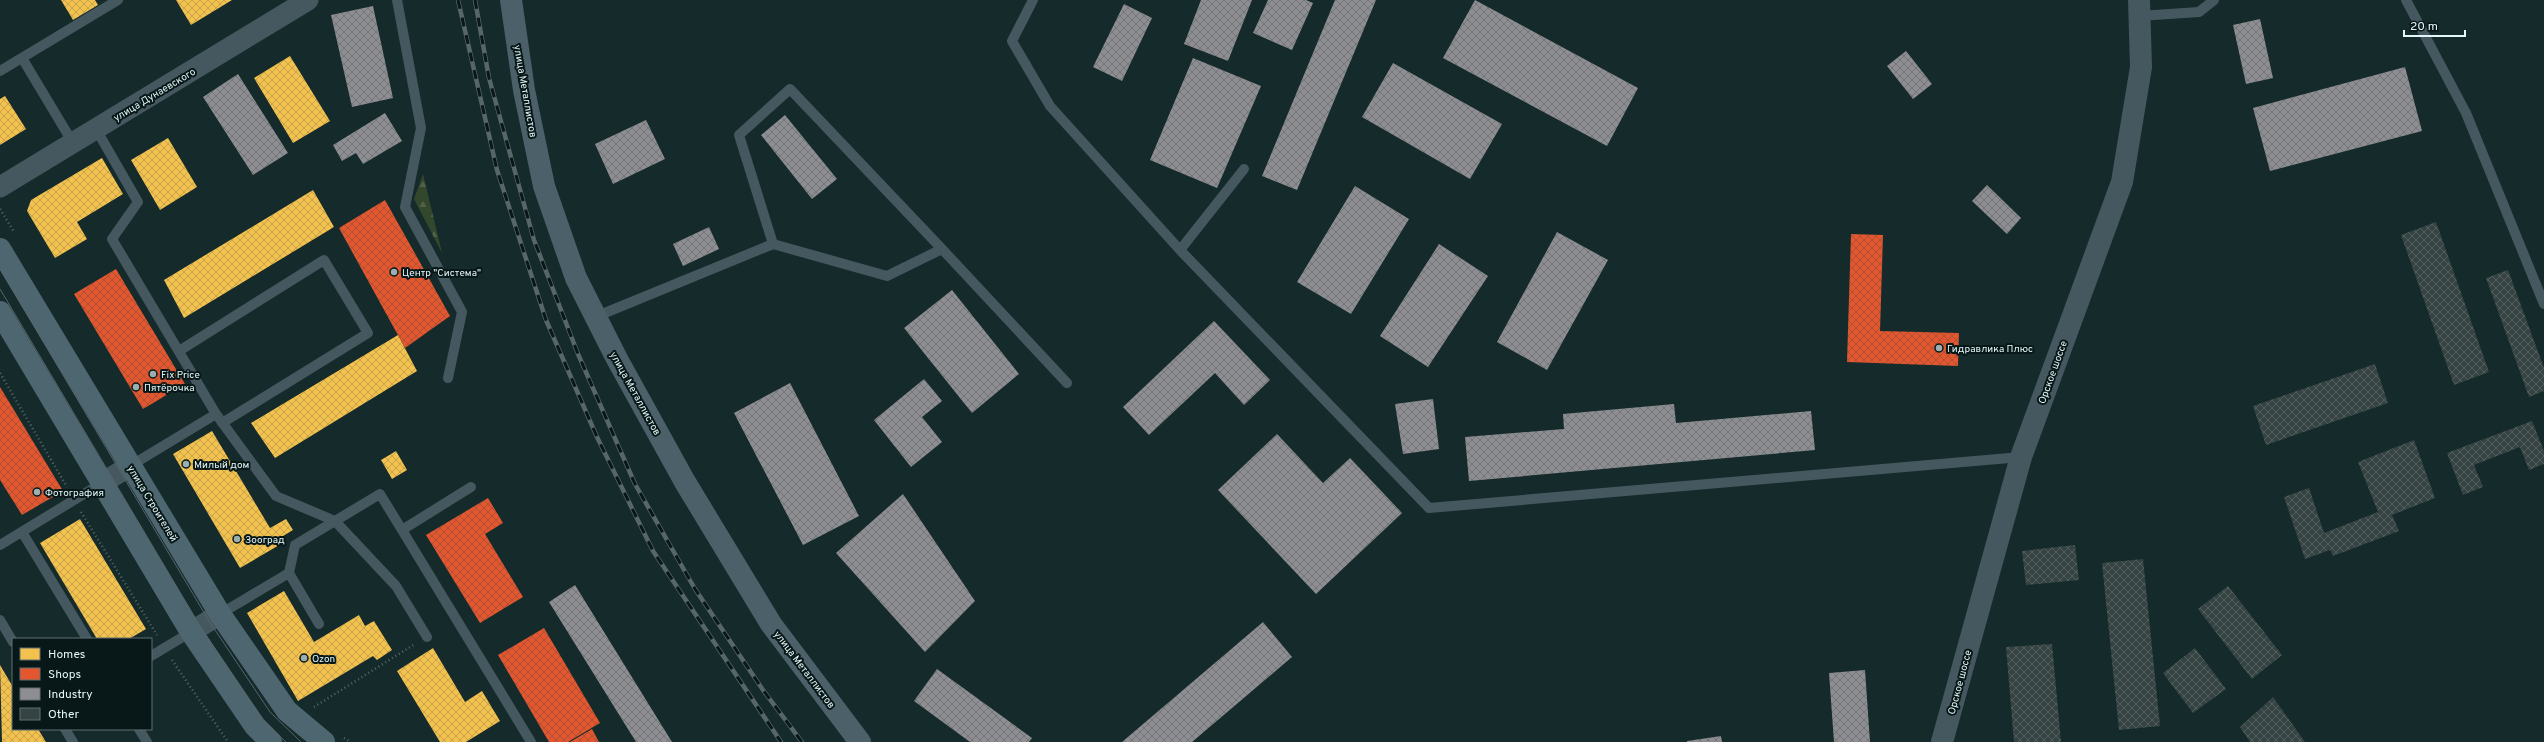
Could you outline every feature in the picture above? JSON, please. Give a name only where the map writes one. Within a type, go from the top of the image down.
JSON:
[{"type":"main road","name":"улица Металлистов","points":[[511,0],[524,90],[544,186],[576,278],[595,317],[685,482],[771,624],[860,742]]},
{"type":"main road","name":"улица Строителей","points":[[0,249],[220,614],[287,710],[324,742]]},
{"type":"main road","points":[[0,312],[191,632],[255,726],[271,742]]},
{"type":"street","name":"улица Дунаевского","points":[[0,187],[308,0]]},
{"type":"street","name":"Орское шоссе","points":[[1942,742],[2021,457],[2122,182],[2141,67],[2139,8]]},
{"type":"street","points":[[102,483],[130,466]]},
{"type":"street","points":[[191,632],[220,614]]},
{"type":"lane","points":[[0,71],[118,0]]},
{"type":"lane","points":[[397,0],[421,128],[405,207],[462,312],[448,378]]},
{"type":"lane","points":[[1033,0],[1012,41],[1050,106],[1180,250],[1429,508],[2021,457]]},
{"type":"lane","points":[[2139,8],[2199,12],[2214,0]]},
{"type":"lane","points":[[2406,0],[2466,113],[2544,304]]},
{"type":"lane","points":[[22,58],[73,143]]},
{"type":"lane","points":[[773,244],[739,135],[790,90],[1067,383]]},
{"type":"lane","points":[[96,129],[138,202],[112,239],[216,414],[276,496],[335,521],[396,586],[427,637]]},
{"type":"lane","points":[[1180,250],[1244,169]]},
{"type":"lane","points":[[595,317],[773,244],[887,276],[942,250]]},
{"type":"lane","points":[[179,351],[324,260],[368,333],[222,423]]},
{"type":"lane","points":[[130,466],[216,414]]},
{"type":"lane","points":[[0,545],[102,483]]},
{"type":"lane","points":[[402,530],[470,487]]},
{"type":"lane","points":[[319,624],[289,573],[295,545],[380,494],[531,742]]},
{"type":"lane","points":[[22,532],[86,638]]},
{"type":"lane","points":[[220,614],[289,573]]},
{"type":"lane","points":[[0,620],[12,640]]},
{"type":"lane","points":[[152,655],[191,632]]},
{"type":"lane","points":[[66,730],[73,742]]},
{"type":"lane","points":[[140,730],[147,742]]},
{"type":"path","points":[[0,373],[74,500],[165,648],[228,742]]},
{"type":"path","points":[[312,708],[427,637]]},
{"type":"green space","points":[[423,174],[442,253],[414,199]]},
{"type":"building: Homes","points":[[61,0],[95,0],[98,5],[73,20]]},
{"type":"building: Homes","points":[[176,0],[232,0],[191,25]]},
{"type":"building: Homes","points":[[290,56],[330,121],[293,143],[254,78]]},
{"type":"building: Homes","points":[[5,96],[26,129],[0,145],[0,99]]},
{"type":"building: Homes","points":[[168,138],[197,187],[160,210],[131,160]]},
{"type":"building: Homes","points":[[102,158],[123,194],[77,222],[87,239],[55,258],[27,211],[31,200]]},
{"type":"building: Homes","points":[[313,190],[334,227],[184,318],[164,280]]},
{"type":"building: Homes","points":[[398,335],[417,371],[275,458],[251,423]]},
{"type":"building: Homes","points":[[212,431],[270,528],[286,519],[293,530],[278,539],[281,544],[240,568],[173,454]]},
{"type":"building: Homes","points":[[396,451],[407,470],[392,479],[381,460]]},
{"type":"building: Homes","points":[[80,519],[146,629],[131,638],[96,638],[40,543]]},
{"type":"building: Homes","points":[[284,591],[314,642],[359,615],[365,626],[374,621],[392,650],[377,660],[373,656],[298,701],[247,613]]},
{"type":"building: Homes","points":[[433,648],[465,702],[482,691],[500,721],[466,742],[440,742],[397,671]]},
{"type":"building: Homes","points":[[0,665],[12,685],[12,730],[39,730],[46,742],[2,742]]},
{"type":"building: Shops","name":"Центр \"Система\"","points":[[385,200],[450,316],[405,348],[339,228]]},
{"type":"building: Shops","points":[[1851,234],[1883,235],[1880,331],[1959,333],[1958,366],[1847,362]]},
{"type":"building: Shops","points":[[116,269],[185,384],[143,409],[74,294]]},
{"type":"building: Shops","points":[[0,387],[63,491],[22,515],[0,480]]},
{"type":"building: Shops","points":[[488,498],[503,523],[485,534],[523,597],[480,623],[426,535]]},
{"type":"building: Shops","points":[[544,628],[600,723],[568,742],[549,742],[498,655]]},
{"type":"building: Shops","points":[[592,729],[599,742],[570,742]]},
{"type":"building: Industry","points":[[1201,0],[1252,0],[1228,61],[1184,44]]},
{"type":"building: Industry","points":[[1268,0],[1306,0],[1313,3],[1292,50],[1253,33]]},
{"type":"building: Industry","points":[[1335,0],[1376,0],[1297,190],[1262,176]]},
{"type":"building: Industry","points":[[1475,0],[1638,88],[1607,146],[1443,58]]},
{"type":"building: Industry","points":[[1124,4],[1152,18],[1122,81],[1093,67]]},
{"type":"building: Industry","points":[[373,6],[393,98],[352,107],[331,15]]},
{"type":"building: Industry","points":[[2260,19],[2273,78],[2246,84],[2233,25]]},
{"type":"building: Industry","points":[[1906,51],[1932,84],[1913,99],[1887,66]]},
{"type":"building: Industry","points":[[1193,58],[1261,86],[1217,188],[1150,160]]},
{"type":"building: Industry","points":[[1393,63],[1502,124],[1470,179],[1362,117]]},
{"type":"building: Industry","points":[[2405,67],[2422,131],[2270,171],[2253,108]]},
{"type":"building: Industry","points":[[238,74],[288,153],[253,175],[203,97]]},
{"type":"building: Industry","points":[[385,113],[402,141],[363,164],[356,153],[342,161],[333,145]]},
{"type":"building: Industry","points":[[785,115],[837,179],[812,199],[761,135]]},
{"type":"building: Industry","points":[[646,120],[665,159],[613,184],[595,144]]},
{"type":"building: Industry","points":[[1987,185],[2021,218],[2007,234],[1972,201]]},
{"type":"building: Industry","points":[[1355,186],[1409,219],[1351,314],[1297,282]]},
{"type":"building: Industry","points":[[709,227],[719,249],[683,266],[673,244]]},
{"type":"building: Industry","points":[[1557,232],[1608,260],[1547,370],[1497,342]]},
{"type":"building: Industry","points":[[1439,244],[1488,276],[1428,367],[1380,336]]},
{"type":"building: Industry","points":[[952,290],[1019,374],[972,413],[904,328]]},
{"type":"building: Industry","points":[[1214,321],[1270,380],[1244,405],[1215,373],[1149,435],[1123,407]]},
{"type":"building: Industry","points":[[924,379],[942,401],[922,417],[942,442],[911,467],[874,420]]},
{"type":"building: Industry","points":[[790,383],[859,516],[803,545],[734,413]]},
{"type":"building: Industry","points":[[1433,399],[1439,449],[1403,454],[1395,404]]},
{"type":"building: Industry","points":[[1674,404],[1676,423],[1811,411],[1815,450],[1469,481],[1465,437],[1564,429],[1563,414]]},
{"type":"building: Industry","points":[[1277,434],[1323,483],[1350,458],[1402,513],[1316,594],[1218,490]]},
{"type":"building: Industry","points":[[903,494],[975,601],[925,652],[836,553]]},
{"type":"building: Industry","points":[[575,585],[672,742],[636,742],[549,602]]},
{"type":"building: Industry","points":[[1263,622],[1292,657],[1192,742],[1122,742]]},
{"type":"building: Industry","points":[[937,669],[1032,738],[1029,742],[970,742],[914,701]]},
{"type":"building: Industry","points":[[1865,670],[1870,742],[1834,742],[1829,673]]},
{"type":"building: Industry","points":[[1721,736],[1722,742],[1687,742],[1687,741]]},
{"type":"building: Other","points":[[2436,222],[2489,372],[2454,385],[2401,235]]},
{"type":"building: Other","points":[[2508,270],[2544,368],[2544,391],[2529,397],[2486,278]]},
{"type":"building: Other","points":[[2375,364],[2388,403],[2266,445],[2253,406]]},
{"type":"building: Other","points":[[2532,421],[2544,451],[2544,464],[2529,470],[2520,447],[2474,465],[2483,487],[2463,495],[2447,453]]},
{"type":"building: Other","points":[[2414,440],[2435,498],[2392,515],[2399,531],[2333,556],[2330,550],[2305,559],[2284,497],[2309,488],[2324,533],[2378,512],[2358,462]]},
{"type":"building: Other","points":[[2075,545],[2079,580],[2026,585],[2022,551]]},
{"type":"building: Other","points":[[2143,559],[2160,726],[2119,730],[2102,563]]},
{"type":"building: Other","points":[[2228,586],[2282,655],[2252,679],[2198,609]]},
{"type":"building: Other","points":[[2052,644],[2061,742],[2014,742],[2006,647]]},
{"type":"building: Other","points":[[2195,648],[2226,689],[2193,713],[2163,673]]},
{"type":"building: Other","points":[[2273,697],[2305,742],[2250,742],[2240,727]]},
{"type":"tram line","points":[[0,269],[209,621],[270,712],[301,742]]},
{"type":"tram line","points":[[0,289],[200,626],[262,720],[286,742]]},
{"type":"railway","points":[[458,0],[497,170],[546,320],[597,437],[653,551],[781,742]]},
{"type":"railway","points":[[475,0],[489,78],[534,240],[578,354],[635,484],[695,589],[763,690],[802,742]]},
{"type":"place","name":"Центр \"Система\"","points":[[394,272]]},
{"type":"place","name":"Гидравлика Плюс","points":[[1939,348]]},
{"type":"place","name":"Fix Price","points":[[153,374]]},
{"type":"place","name":"Пятёрочка","points":[[136,387]]},
{"type":"place","name":"Милый дом","points":[[186,464]]},
{"type":"place","name":"Фотография","points":[[37,492]]},
{"type":"place","name":"Зооград","points":[[237,539]]},
{"type":"place","name":"Ozon","points":[[304,658]]}]
